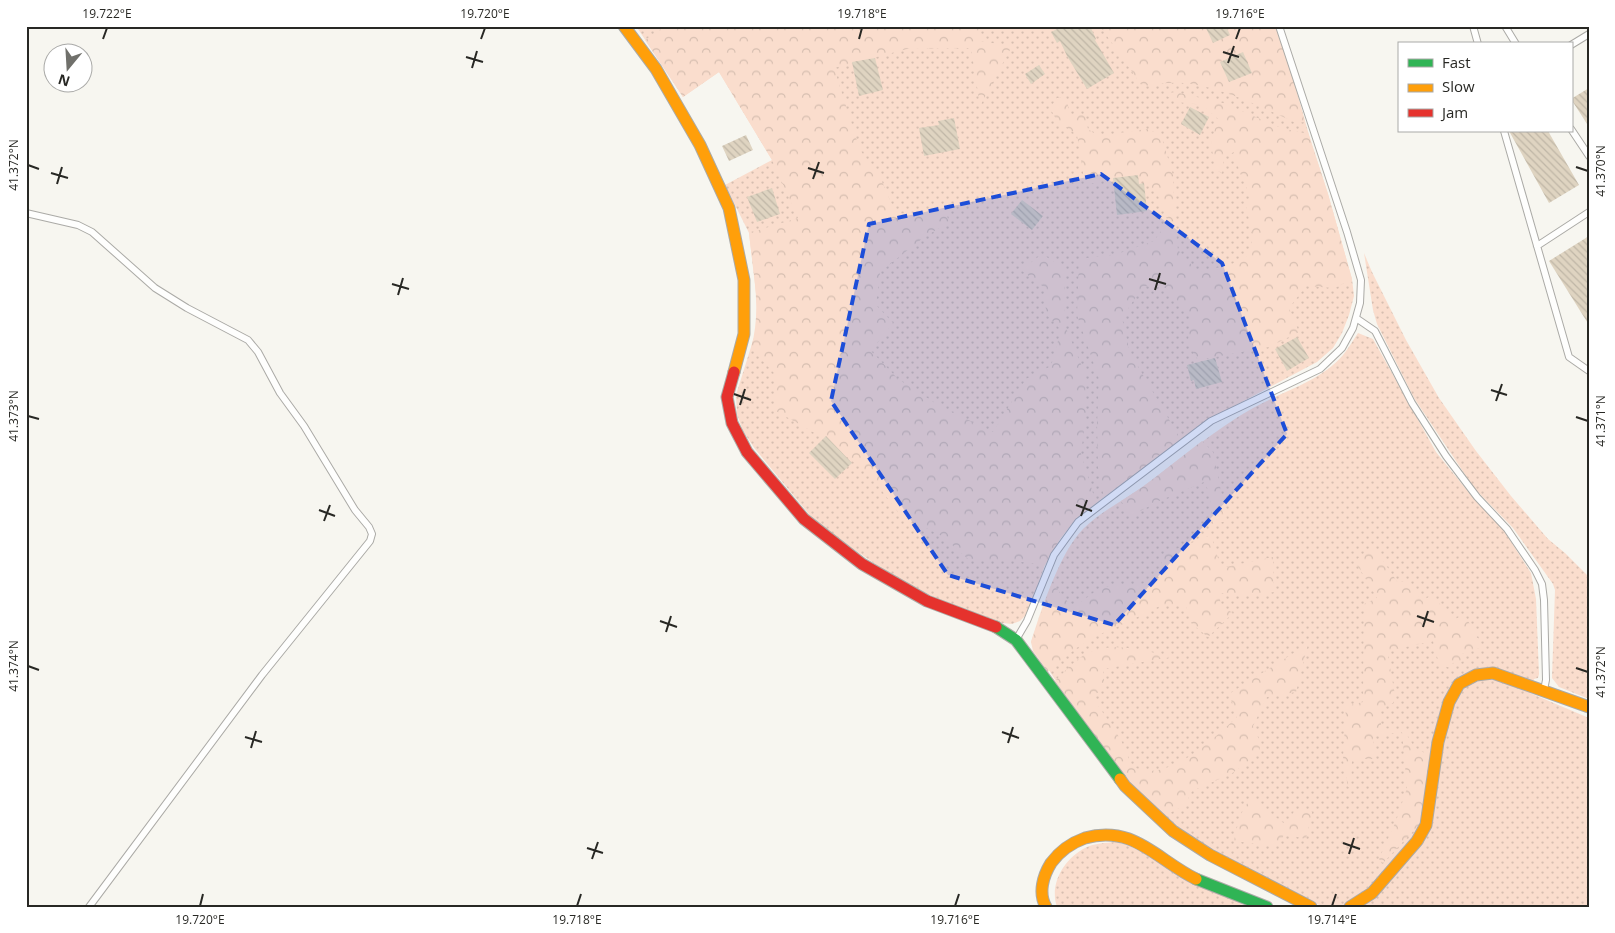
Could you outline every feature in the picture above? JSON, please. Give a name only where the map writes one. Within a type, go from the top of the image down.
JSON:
[{"type":"street","points":[[624,26],[656,69],[700,145],[728,208],[744,280],[744,334],[727,397],[732,423],[746,452],[804,519],[862,564],[927,600],[999,628],[1016,640],[1125,786],[1173,831],[1210,855],[1311,907]]},
{"type":"street","points":[[1350,907],[1372,894],[1417,841],[1426,825],[1438,742],[1449,702],[1459,684],[1476,675],[1493,673],[1589,707]]},
{"type":"street","points":[[1046,907],[1042,902],[1041,891],[1054,859],[1062,850],[1100,833],[1124,836],[1186,874],[1267,907]]},
{"type":"lane","points":[[1016,640],[1027,621],[1054,555],[1078,522],[1211,420],[1320,369],[1342,348],[1356,318],[1360,303],[1361,280],[1357,262],[1279,26]]},
{"type":"lane","points":[[1473,26],[1477,42]]},
{"type":"lane","points":[[1505,26],[1515,42]]},
{"type":"lane","points":[[1572,44],[1589,34]]},
{"type":"lane","points":[[1572,130],[1589,156]]},
{"type":"lane","points":[[1504,132],[1569,357],[1589,371]]},
{"type":"lane","points":[[26,212],[78,225],[92,232],[155,288],[187,308],[248,340],[258,352],[280,393],[304,426],[355,510],[369,526],[372,534],[370,541],[262,675],[89,907]]},
{"type":"lane","points":[[1537,246],[1589,212]]},
{"type":"lane","points":[[1356,318],[1375,331],[1412,403],[1446,456],[1477,497],[1507,528],[1535,570],[1542,584],[1544,600],[1546,680],[1544,691]]},
{"type":"highlighted area","points":[[1101,174],[1222,263],[1287,434],[1114,625],[948,575],[831,401],[869,224]]},
{"type":"green space","points":[[636,26],[1278,26],[1352,279],[1354,296],[1342,333],[1333,348],[1317,362],[1210,419],[1074,521],[1060,539],[1045,565],[1028,613],[1020,621],[1012,624],[1002,623],[938,599],[893,576],[818,525],[755,449],[743,431],[737,414],[736,395],[756,331],[758,311],[749,233],[725,185],[772,160],[719,72],[683,97]]},
{"type":"green space","points":[[665,26],[981,26],[979,41],[1012,46],[980,106],[971,48],[907,49],[834,68],[860,150],[880,177],[896,214],[945,209],[949,222],[923,238],[880,272],[876,305],[893,323],[871,351],[898,379],[938,405],[993,432],[1026,379],[1051,366],[1061,330],[1046,314],[1045,288],[1021,270],[1042,254],[1065,269],[1064,323],[1085,374],[1086,413],[1081,454],[1096,503],[1074,521],[1060,539],[1045,565],[1015,561],[968,559],[942,536],[900,515],[874,480],[820,436],[776,411],[774,373],[751,348],[756,319],[756,305],[749,233],[798,218],[772,160],[719,72],[683,97],[645,40]]},
{"type":"green space","points":[[1100,26],[1278,26],[1305,122],[1296,123],[1245,100],[1192,84],[1167,83],[1142,86]]},
{"type":"green space","points":[[1175,92],[1223,103],[1281,128],[1304,133],[1308,132],[1352,279],[1335,288],[1306,286],[1289,308],[1299,332],[1269,347],[1198,360],[1188,344],[1190,317],[1166,288],[1143,286],[1122,318],[1130,353],[1181,440],[1104,497],[1098,468],[1099,379],[1077,315],[1079,259],[1117,254],[1154,241],[1168,221],[1157,193],[1143,179],[1107,180],[1085,185],[1077,135],[1057,121],[1050,108],[1057,98],[1066,97],[1070,115],[1085,115],[1088,129],[1098,136],[1147,129],[1161,135],[1173,175],[1178,250],[1198,272],[1230,265],[1249,255],[1253,236],[1245,202],[1252,200],[1240,173],[1234,152],[1224,157],[1222,173],[1215,170],[1211,142],[1218,119],[1202,105],[1177,102],[1164,94]]},
{"type":"green space","points":[[1364,253],[1406,340],[1439,398],[1476,451],[1511,496],[1548,539],[1589,577],[1589,699],[1559,687],[1552,678],[1555,590],[1553,584],[1513,528],[1474,488],[1414,398],[1377,324]]},
{"type":"green space","points":[[1358,333],[1373,339],[1436,452],[1474,499],[1503,529],[1531,573],[1536,599],[1539,674],[1538,678],[1534,679],[1530,693],[1589,718],[1589,907],[1326,907],[1304,900],[1172,827],[1061,689],[1031,642],[1059,566],[1083,529],[1211,435],[1253,408],[1323,372],[1343,355]]},
{"type":"green space","points":[[1202,441],[1213,452],[1227,521],[1213,524],[1210,494],[1204,482],[1159,501],[1131,516],[1121,501],[1144,486]]},
{"type":"green space","points":[[1211,535],[1221,568],[1273,557],[1274,592],[1254,596],[1219,593],[1221,606],[1233,613],[1208,637],[1192,624],[1185,604],[1162,605],[1096,636],[1075,649],[1048,672],[1033,651],[1031,642],[1052,583],[1073,608],[1101,587],[1141,584],[1167,577],[1159,556]]},
{"type":"green space","points":[[1373,546],[1398,583],[1407,580],[1422,601],[1432,595],[1454,620],[1464,614],[1483,647],[1462,654],[1464,661],[1453,663],[1450,668],[1439,664],[1433,641],[1387,651],[1395,695],[1393,703],[1381,708],[1381,728],[1404,730],[1414,747],[1432,757],[1419,825],[1383,863],[1379,859],[1396,821],[1407,788],[1402,732],[1373,736],[1375,759],[1352,759],[1351,786],[1348,787],[1343,760],[1346,706],[1363,702],[1364,604],[1377,598],[1355,561]]},
{"type":"green space","points":[[1308,644],[1296,692],[1267,697],[1253,726],[1261,744],[1258,754],[1231,774],[1192,791],[1188,799],[1190,803],[1161,817],[1142,799],[1055,681],[1072,664],[1094,650],[1115,647],[1127,648],[1171,657],[1103,669],[1105,689],[1091,696],[1120,739],[1125,748],[1130,766],[1149,771],[1173,765],[1197,752],[1237,717],[1229,694]]},
{"type":"green space","points":[[1251,799],[1285,824],[1296,809],[1312,812],[1306,839],[1284,834],[1280,844],[1272,846],[1234,841],[1242,813]]},
{"type":"green space","points":[[1116,842],[1130,846],[1247,907],[1057,907],[1055,890],[1060,873],[1065,865],[1077,853],[1089,846]]},
{"type":"building","points":[[1063,26],[1090,26],[1095,40],[1114,73],[1087,89],[1060,41],[1057,43],[1051,32]]},
{"type":"building","points":[[1205,26],[1226,26],[1230,35],[1213,43]]},
{"type":"building","points":[[1243,52],[1252,73],[1229,82],[1220,62]]},
{"type":"building","points":[[875,58],[883,90],[859,96],[852,62]]},
{"type":"building","points":[[1039,65],[1045,74],[1031,84],[1025,74]]},
{"type":"building","points":[[1589,88],[1589,127],[1572,101],[1572,98]]},
{"type":"building","points":[[1190,107],[1209,117],[1200,135],[1181,124]]},
{"type":"building","points":[[954,118],[960,149],[924,156],[919,128],[939,125],[938,121]]},
{"type":"building","points":[[1510,132],[1549,132],[1579,185],[1549,203]]},
{"type":"building","points":[[746,135],[753,150],[729,161],[722,146]]},
{"type":"building","points":[[1138,175],[1139,184],[1144,183],[1147,211],[1117,215],[1113,178]]},
{"type":"building","points":[[772,188],[780,214],[757,222],[747,197]]},
{"type":"building","points":[[1022,200],[1043,216],[1032,230],[1011,214]]},
{"type":"building","points":[[1589,236],[1589,325],[1549,261]]},
{"type":"building","points":[[1297,337],[1309,358],[1287,371],[1275,349]]},
{"type":"building","points":[[1215,358],[1222,382],[1196,389],[1194,380],[1191,381],[1187,365]]},
{"type":"building","points":[[826,436],[852,463],[835,479],[809,453]]},
{"type":"traffic: fast","points":[[996,627],[1016,640],[1120,779]]},
{"type":"traffic: fast","points":[[1196,879],[1267,907]]},
{"type":"traffic: slow","points":[[624,26],[656,69],[700,145],[729,208],[744,280],[744,334],[734,372]]},
{"type":"traffic: slow","points":[[1350,907],[1372,893],[1417,841],[1426,825],[1438,742],[1449,702],[1459,684],[1476,675],[1493,673],[1589,707]]},
{"type":"traffic: slow","points":[[1120,779],[1173,831],[1210,855],[1311,907]]},
{"type":"traffic: slow","points":[[1046,907],[1042,896],[1042,885],[1051,863],[1066,848],[1085,838],[1102,835],[1117,836],[1131,840],[1144,846],[1196,879]]},
{"type":"traffic: jam","points":[[734,372],[727,397],[732,423],[747,452],[804,519],[862,564],[927,601],[996,627]]}]
